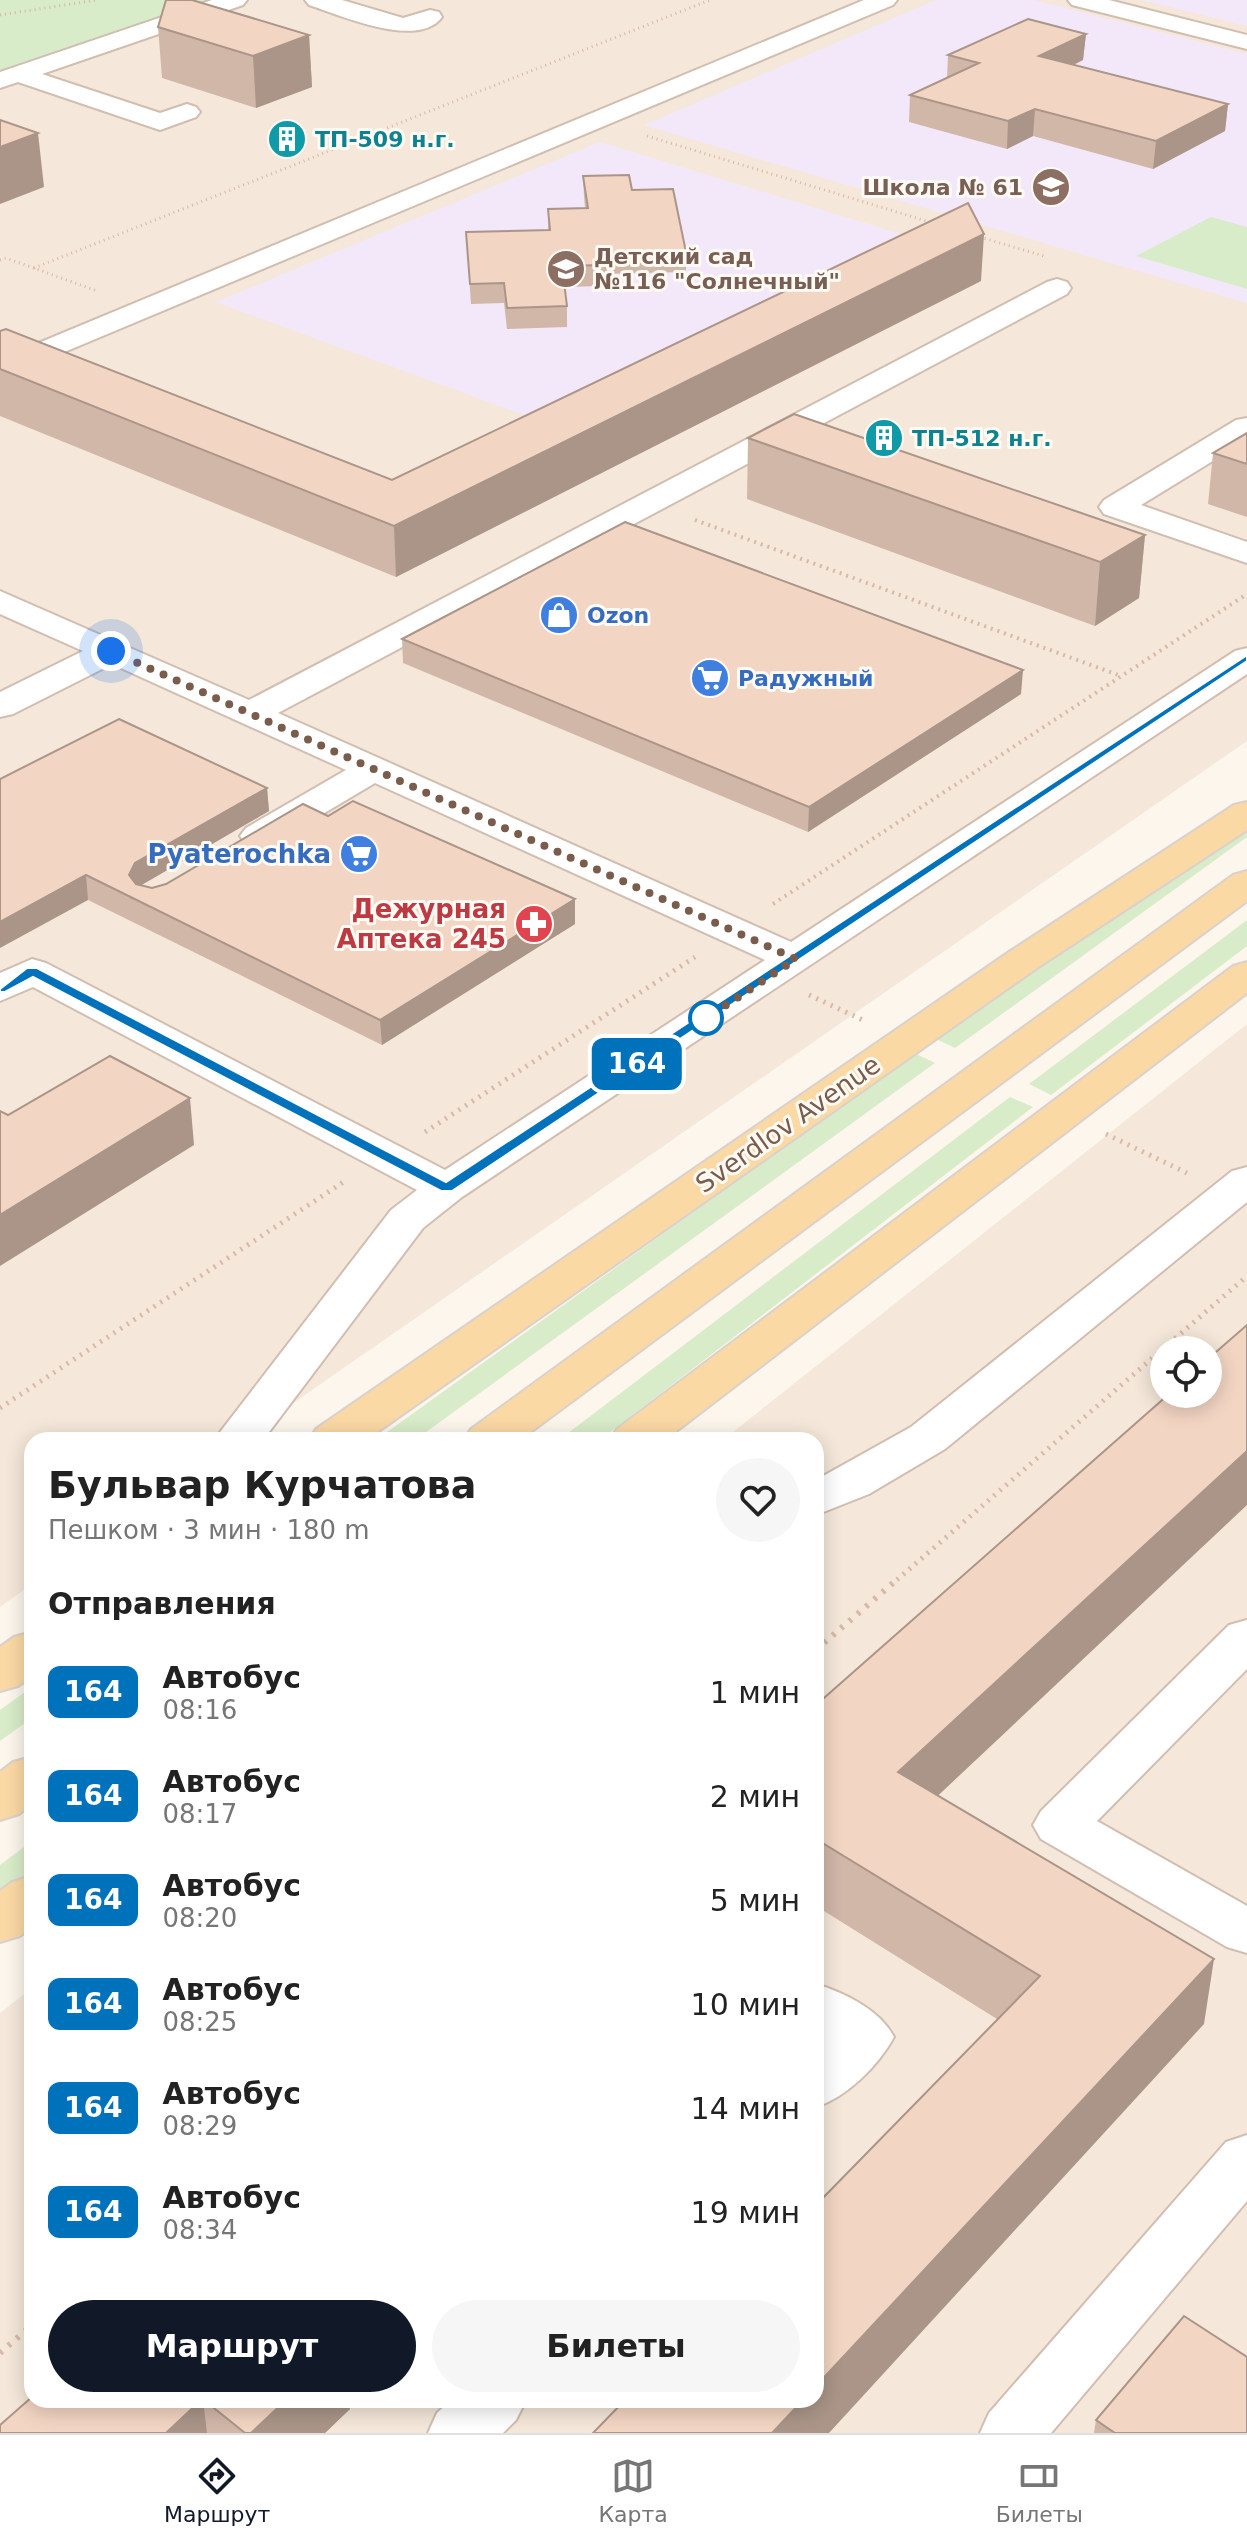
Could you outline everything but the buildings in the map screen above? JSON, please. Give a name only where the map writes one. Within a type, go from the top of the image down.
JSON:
[{"type":"main road","name":"Sverdlov Avenue","points":[[344,1432],[1023,960],[1247,813]]},
{"type":"main road","points":[[499,1432],[1247,883]]},
{"type":"main road","points":[[645,1432],[1247,974]]},
{"type":"main road","points":[[0,1673],[24,1656]]},
{"type":"main road","points":[[0,1800],[24,1782]]},
{"type":"main road","points":[[0,1921],[24,1903]]},
{"type":"street","points":[[9,77],[235,0]]},
{"type":"street","points":[[317,0],[403,26],[430,17]]},
{"type":"street","points":[[0,370],[885,0]]},
{"type":"street","points":[[1080,0],[1247,42]]},
{"type":"street","points":[[9,77],[160,122],[187,112]]},
{"type":"street","points":[[250,713],[1053,273]]},
{"type":"street","points":[[1247,427],[1115,507],[1247,553]]},
{"type":"street","points":[[0,601],[796,959]]},
{"type":"street","points":[[0,706],[111,651]]},
{"type":"street","points":[[244,1432],[407,1219],[447,1188],[1247,658]]},
{"type":"street","points":[[236,849],[374,769]]},
{"type":"street","points":[[0,989],[32,971],[447,1188]]},
{"type":"street","points":[[824,1495],[852,1483],[928,1438],[1239,1187]]},
{"type":"street","points":[[1247,1638],[1060,1825],[1247,1932]]},
{"type":"street","points":[[824,2011],[865,2037],[824,2076]]},
{"type":"street","points":[[1012,2433],[1247,2159]]},
{"type":"street","points":[[460,2433],[486,2408]]},
{"type":"path","points":[[0,15],[97,0]]},
{"type":"path","points":[[34,268],[710,0]]},
{"type":"path","points":[[597,120],[939,225]]},
{"type":"path","points":[[968,233],[1053,273]]},
{"type":"path","points":[[0,260],[6,258],[103,293]]},
{"type":"path","points":[[690,518],[1122,676]]},
{"type":"path","points":[[0,1408],[384,1155],[463,1110],[1247,594]]},
{"type":"path","points":[[1101,1132],[1239,1187]]},
{"type":"path","points":[[824,1643],[1247,1276]]},
{"type":"path","points":[[0,2353],[24,2332]]},
{"type":"shaded area","points":[[0,0],[1247,0],[1247,741],[252,1432],[24,1432],[24,1590],[0,1607]]},
{"type":"shaded area","name":"Школа № 61","points":[[936,0],[1034,0],[1247,54],[1247,303],[644,125]]},
{"type":"shaded area","points":[[1142,0],[1247,0],[1247,26]]},
{"type":"shaded area","name":"Детский сад №116 \"Солнечный\"","points":[[600,142],[907,236],[530,417],[216,302]]},
{"type":"shaded area","points":[[1247,1024],[1247,2433],[0,2433],[0,2013],[24,1994],[24,2408],[824,2408],[824,1432],[733,1432]]},
{"type":"green space","points":[[0,0],[208,0],[0,71]]},
{"type":"green space","points":[[1211,217],[1247,227],[1247,289],[1136,256]]},
{"type":"green space","points":[[1247,813],[1247,837],[955,1048],[934,1038]]},
{"type":"green space","points":[[1247,920],[1247,946],[1051,1095],[1029,1084]]},
{"type":"green space","points":[[914,1053],[935,1063],[426,1432],[387,1432]]},
{"type":"green space","points":[[1010,1097],[1033,1107],[610,1432],[570,1432]]},
{"type":"green space","points":[[24,1693],[24,1724],[0,1741],[0,1710]]},
{"type":"green space","points":[[24,1847],[24,1883],[0,1901],[0,1865]]},
{"type":"bus line","name":"164","points":[[0,989],[32,971],[447,1188],[1247,658]]},
{"type":"place","name":"ТП-509 н.г.","points":[[287,139]]},
{"type":"place","name":"Школа № 61","points":[[1051,187]]},
{"type":"place","name":"Детский сад №116 \"Солнечный\"","points":[[566,269]]},
{"type":"place","name":"ТП-512 н.г.","points":[[884,438]]},
{"type":"place","name":"Ozon","points":[[559,615]]},
{"type":"place","name":"Радужный","points":[[710,678]]},
{"type":"place","name":"Pyaterochka","points":[[359,854]]},
{"type":"place","name":"Дежурная Аптека 245","points":[[534,924]]},
{"type":"route","points":[[111,651],[796,959],[696,1025],[706,1018]]}]
